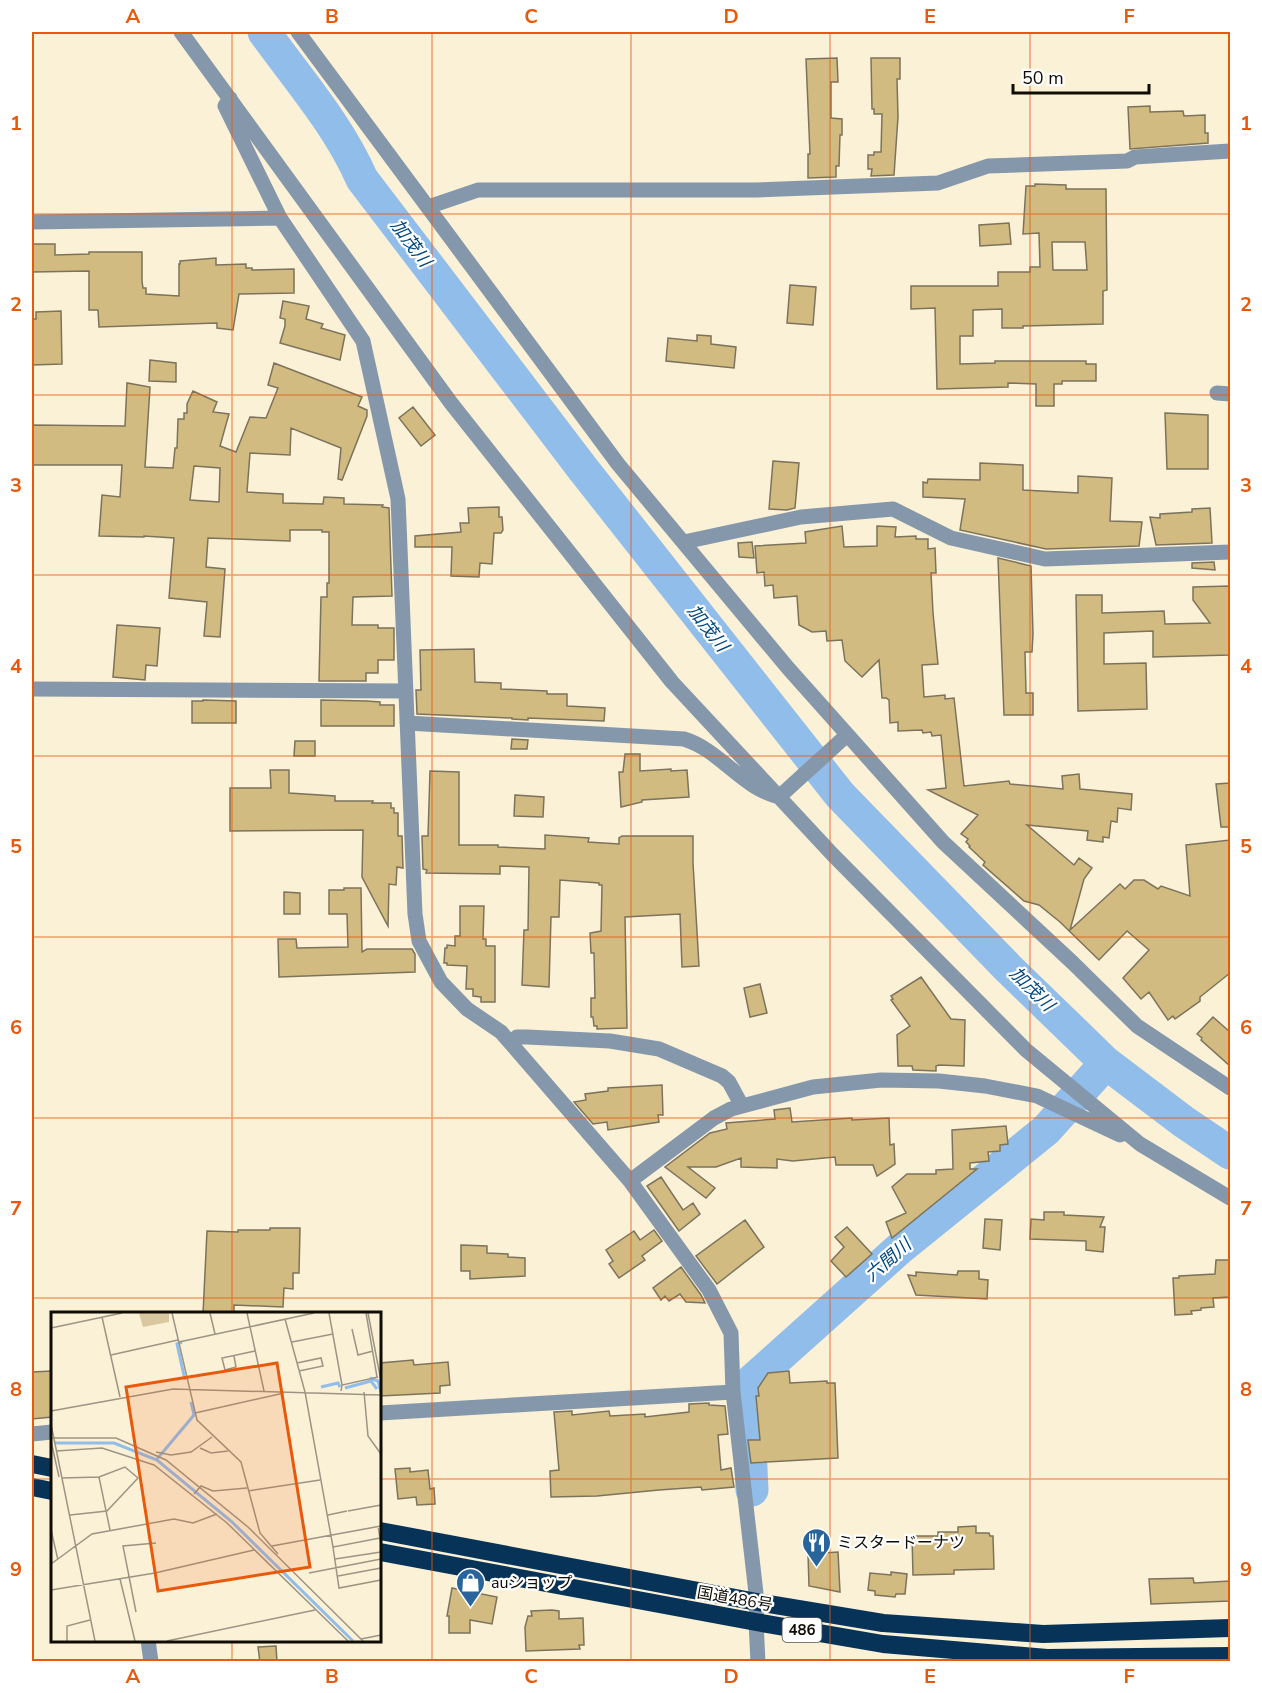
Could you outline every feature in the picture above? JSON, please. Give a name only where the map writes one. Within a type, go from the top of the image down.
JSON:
[{"type":"highway","points":[[32,1464],[51,1468]]},
{"type":"highway","points":[[32,1487],[51,1491]]},
{"type":"highway","name":"国道486号","points":[[381,1531],[757,1602],[883,1623],[1043,1634],[1230,1628]]},
{"type":"highway","name":"国道486号","points":[[381,1552],[883,1644],[1047,1658],[1230,1656]]},
{"type":"street","points":[[181,32],[451,404],[672,682],[833,855],[1026,1050],[1140,1144]]},
{"type":"street","points":[[298,32],[618,464],[788,668],[847,735],[943,842],[1137,1026],[1230,1088]]},
{"type":"street","points":[[230,98],[225,106],[280,218],[363,341],[398,499],[415,914],[419,941],[441,982],[467,1009],[501,1032],[630,1181],[709,1290],[731,1333],[733,1392],[757,1602],[758,1662]]},
{"type":"street","points":[[428,207],[478,190],[756,190],[938,183],[988,166],[1127,161],[1136,157],[1230,151]]},
{"type":"street","points":[[32,222],[280,218]]},
{"type":"street","points":[[684,542],[801,517],[893,508],[951,538],[1045,559],[1230,552]]},
{"type":"street","points":[[32,689],[406,691]]},
{"type":"street","points":[[407,723],[684,739],[698,743],[754,786],[779,797]]},
{"type":"street","points":[[779,797],[847,735]]},
{"type":"street","points":[[512,1044],[517,1037],[527,1037],[610,1041],[659,1049],[722,1076],[729,1082],[742,1106]]},
{"type":"street","points":[[630,1181],[714,1118],[742,1106],[813,1087],[881,1080],[939,1081],[985,1086],[1036,1096],[1140,1144],[1230,1198]]},
{"type":"street","points":[[381,1413],[733,1392]]},
{"type":"street","points":[[32,1434],[51,1432]]},
{"type":"street","points":[[148,1642],[151,1662]]},
{"type":"building","points":[[837,58],[838,82],[831,82],[831,118],[842,119],[839,166],[836,166],[836,177],[808,178],[808,154],[810,154],[806,59]]},
{"type":"building","points":[[871,58],[900,58],[900,79],[897,79],[898,117],[894,175],[871,176],[872,169],[868,169],[868,155],[881,152],[882,114],[874,114],[874,109],[872,109]]},
{"type":"building","points":[[1150,106],[1150,112],[1183,111],[1184,116],[1205,115],[1205,133],[1208,133],[1208,143],[1130,149],[1128,107]]},
{"type":"building","points":[[1035,184],[1066,185],[1066,189],[1106,189],[1107,290],[1103,291],[1103,324],[1002,328],[1002,309],[973,310],[973,336],[960,336],[960,364],[995,363],[995,361],[1086,361],[1086,364],[1096,364],[1096,381],[1062,381],[1062,384],[1054,384],[1054,406],[1036,406],[1036,384],[1008,383],[1008,387],[937,389],[935,308],[911,309],[911,286],[998,286],[998,272],[1030,272],[1030,267],[1040,267],[1039,233],[1023,234],[1026,186],[1035,186]],"holes":[[[1052,242],[1085,242],[1087,270],[1053,270]]]},
{"type":"building","points":[[1009,223],[1011,244],[980,246],[979,225]]},
{"type":"building","points":[[32,244],[55,244],[55,255],[89,254],[89,252],[142,252],[142,281],[146,294],[179,296],[180,261],[216,258],[216,265],[246,264],[246,268],[252,268],[252,270],[294,269],[294,293],[239,294],[233,330],[217,328],[217,323],[99,327],[98,310],[89,310],[89,271],[32,272]]},
{"type":"building","points":[[790,285],[816,287],[813,325],[787,323]]},
{"type":"building","points":[[283,301],[309,306],[306,319],[323,324],[321,328],[345,335],[340,360],[280,343],[285,326],[285,319],[280,318]]},
{"type":"building","points":[[61,311],[62,364],[32,365],[32,319],[36,319],[36,312]]},
{"type":"building","points":[[697,335],[711,336],[711,344],[736,347],[734,368],[666,361],[668,338],[697,341]]},
{"type":"building","points":[[150,360],[176,363],[176,382],[149,381]]},
{"type":"building","points":[[274,363],[362,397],[358,406],[367,410],[367,416],[342,480],[338,479],[341,448],[291,428],[290,455],[250,453],[247,492],[283,494],[283,503],[323,504],[324,497],[344,498],[344,504],[383,505],[382,507],[389,508],[392,596],[353,597],[352,625],[378,625],[378,628],[394,628],[394,660],[378,660],[378,673],[366,673],[366,681],[319,681],[321,597],[327,597],[327,583],[329,583],[329,532],[290,530],[290,541],[208,538],[206,567],[225,569],[220,637],[204,636],[207,602],[169,598],[174,538],[99,536],[102,495],[120,497],[122,465],[32,465],[32,425],[125,426],[127,383],[150,387],[145,467],[173,468],[175,448],[177,448],[178,419],[184,419],[184,413],[187,413],[187,404],[193,391],[217,402],[213,412],[229,414],[220,446],[236,452],[250,417],[266,418],[278,388],[268,385]],"holes":[[[194,466],[220,468],[219,502],[190,500]]]},
{"type":"building","points":[[413,407],[435,435],[421,446],[399,418]]},
{"type":"building","points":[[1165,413],[1208,415],[1208,469],[1167,469]]},
{"type":"building","points":[[773,461],[799,463],[795,508],[769,509]]},
{"type":"building","points":[[980,463],[1023,465],[1023,490],[1078,493],[1078,476],[1112,478],[1110,521],[1142,522],[1139,546],[1046,549],[960,530],[965,499],[923,497],[923,482],[927,483],[928,479],[980,480]]},
{"type":"building","points":[[499,507],[503,530],[501,533],[494,533],[492,564],[480,563],[479,577],[451,576],[452,547],[415,547],[415,536],[461,532],[460,523],[469,523],[468,508]]},
{"type":"building","points":[[1210,508],[1212,543],[1156,545],[1150,517],[1160,518],[1160,514],[1192,512],[1192,509]]},
{"type":"building","points":[[842,526],[844,547],[877,546],[877,526],[896,527],[895,537],[916,536],[916,539],[928,539],[928,549],[935,548],[936,573],[931,573],[938,664],[922,665],[924,697],[945,695],[945,699],[954,698],[964,786],[1009,781],[1010,784],[1063,789],[1062,776],[1079,774],[1080,789],[1132,794],[1131,810],[1118,808],[1117,822],[1111,821],[1109,838],[1103,837],[1103,842],[1087,840],[1088,831],[1027,825],[1074,865],[1079,858],[1092,868],[1084,879],[1070,930],[1120,884],[1125,889],[1134,880],[1144,880],[1158,889],[1161,886],[1190,896],[1186,845],[1230,840],[1230,973],[1200,997],[1200,1001],[1175,1019],[1173,1016],[1168,1020],[1149,992],[1141,999],[1123,978],[1149,950],[1127,931],[1099,960],[1060,922],[1039,905],[1024,901],[983,865],[985,862],[969,847],[966,842],[968,839],[961,834],[978,815],[928,790],[946,788],[941,735],[932,736],[931,732],[923,733],[922,730],[898,731],[898,722],[890,723],[889,700],[882,698],[879,660],[862,677],[845,661],[842,640],[827,641],[826,631],[812,632],[799,625],[797,596],[774,598],[773,585],[765,586],[764,572],[757,573],[755,546],[806,543],[805,532]]},
{"type":"building","points":[[752,542],[754,558],[739,557],[738,543]]},
{"type":"building","points":[[998,558],[1031,566],[1032,652],[1025,652],[1026,693],[1033,693],[1033,715],[1004,715]]},
{"type":"building","points":[[1214,562],[1215,570],[1192,568],[1192,563]]},
{"type":"building","points":[[1230,586],[1230,655],[1153,657],[1153,631],[1104,633],[1104,664],[1146,663],[1147,709],[1078,711],[1076,595],[1102,595],[1102,613],[1164,611],[1165,624],[1210,623],[1193,600],[1193,587]]},
{"type":"building","points":[[117,625],[160,628],[157,666],[146,665],[145,680],[113,677]]},
{"type":"building","points":[[474,649],[475,682],[501,683],[501,689],[567,694],[567,706],[605,708],[604,721],[528,718],[528,720],[417,714],[416,690],[421,690],[420,650]]},
{"type":"building","points":[[321,700],[367,701],[380,702],[380,705],[394,705],[394,726],[321,726]]},
{"type":"building","points":[[192,701],[236,701],[236,723],[192,723]]},
{"type":"building","points":[[512,739],[528,740],[527,749],[511,749]]},
{"type":"building","points":[[295,741],[315,741],[315,756],[294,756]]},
{"type":"building","points":[[625,754],[640,754],[640,771],[687,770],[689,797],[642,800],[642,802],[621,807],[619,772],[623,772]]},
{"type":"building","points":[[270,770],[289,770],[289,793],[335,796],[335,801],[391,803],[394,813],[398,813],[398,836],[402,836],[403,868],[397,867],[396,885],[389,884],[388,926],[362,877],[363,830],[230,831],[230,788],[271,788]]},
{"type":"building","points":[[430,771],[459,772],[459,845],[498,845],[498,847],[545,849],[545,835],[589,838],[588,842],[619,844],[619,838],[622,836],[693,836],[699,966],[682,967],[680,914],[625,917],[627,1028],[597,1029],[591,1017],[591,998],[595,998],[594,953],[591,953],[590,933],[601,931],[602,885],[560,880],[559,917],[551,917],[549,987],[522,985],[524,930],[528,930],[529,867],[500,866],[500,874],[426,873],[427,870],[423,869],[422,836],[428,836]]},
{"type":"building","points":[[1230,783],[1230,827],[1221,827],[1216,784]]},
{"type":"building","points":[[515,795],[544,797],[543,817],[514,816]]},
{"type":"building","points":[[344,888],[361,888],[362,952],[367,949],[412,949],[415,954],[415,972],[279,977],[278,939],[296,939],[297,948],[348,947],[347,914],[329,914],[329,890],[344,890]]},
{"type":"building","points":[[284,892],[300,893],[300,914],[284,914]]},
{"type":"building","points":[[460,906],[484,906],[483,939],[486,939],[486,946],[495,946],[495,1002],[481,1002],[481,997],[473,996],[473,989],[466,989],[467,966],[444,963],[445,948],[447,945],[455,946],[455,936],[460,936]]},
{"type":"building","points":[[921,977],[951,1019],[965,1020],[964,1066],[939,1065],[936,1066],[936,1071],[913,1070],[912,1066],[898,1066],[897,1035],[910,1026],[891,1000],[893,999],[891,996]]},
{"type":"building","points":[[760,984],[767,1013],[750,1017],[744,988]]},
{"type":"building","points":[[1213,1017],[1230,1032],[1230,1066],[1197,1034]]},
{"type":"building","points":[[662,1085],[663,1115],[658,1115],[659,1122],[608,1130],[607,1122],[593,1124],[574,1102],[586,1100],[585,1094],[608,1091],[608,1088]]},
{"type":"building","points":[[790,1108],[792,1122],[889,1118],[890,1145],[894,1144],[895,1164],[877,1176],[873,1165],[836,1165],[835,1157],[793,1161],[777,1159],[777,1168],[741,1167],[741,1158],[716,1167],[688,1167],[715,1188],[706,1198],[665,1167],[710,1133],[727,1129],[726,1123],[775,1119],[774,1110]]},
{"type":"building","points":[[1006,1126],[1008,1144],[1000,1145],[1000,1151],[988,1152],[989,1161],[970,1163],[970,1169],[977,1169],[892,1238],[886,1222],[906,1213],[892,1187],[907,1174],[936,1174],[936,1170],[953,1169],[952,1130]]},
{"type":"building","points":[[661,1177],[683,1210],[693,1203],[700,1214],[679,1231],[647,1186]]},
{"type":"building","points":[[1044,1212],[1104,1217],[1100,1227],[1105,1227],[1103,1252],[1086,1250],[1086,1241],[1030,1239],[1031,1219],[1044,1220]]},
{"type":"building","points":[[985,1219],[1002,1220],[1000,1250],[983,1248]]},
{"type":"building","points":[[745,1220],[764,1247],[717,1284],[696,1256]]},
{"type":"building","points":[[847,1227],[872,1254],[846,1277],[831,1261],[844,1247],[835,1237]]},
{"type":"building","points":[[270,1228],[300,1228],[299,1273],[293,1273],[293,1289],[284,1288],[283,1307],[234,1305],[234,1312],[203,1312],[207,1231],[270,1230]]},
{"type":"building","points":[[654,1230],[662,1241],[642,1256],[645,1260],[619,1278],[609,1264],[613,1261],[606,1250],[634,1231],[640,1240]]},
{"type":"building","points":[[461,1245],[487,1246],[487,1253],[525,1258],[525,1276],[470,1279],[470,1271],[461,1271]]},
{"type":"building","points":[[1216,1260],[1230,1260],[1230,1297],[1213,1298],[1214,1307],[1191,1311],[1192,1314],[1175,1315],[1173,1278],[1215,1274]]},
{"type":"building","points":[[681,1267],[705,1303],[686,1302],[680,1294],[669,1301],[665,1296],[661,1300],[653,1288]]},
{"type":"building","points":[[958,1271],[979,1271],[979,1279],[988,1280],[987,1299],[916,1295],[908,1275],[916,1276],[916,1272],[957,1275]]},
{"type":"building","points":[[413,1360],[414,1365],[448,1362],[450,1385],[440,1386],[440,1393],[381,1396],[381,1363]]},
{"type":"building","points":[[51,1371],[51,1417],[32,1419],[32,1372]]},
{"type":"building","points":[[789,1371],[790,1383],[827,1381],[827,1383],[835,1383],[838,1458],[751,1463],[748,1440],[760,1440],[756,1396],[759,1396],[758,1388],[768,1373]]},
{"type":"building","points":[[709,1403],[709,1405],[725,1406],[728,1434],[718,1435],[721,1470],[731,1468],[734,1487],[702,1490],[701,1487],[597,1496],[551,1497],[550,1471],[559,1470],[554,1412],[572,1411],[572,1415],[609,1411],[610,1416],[645,1414],[645,1417],[689,1412],[689,1404]]},
{"type":"building","points":[[410,1468],[410,1472],[428,1470],[430,1489],[434,1488],[435,1504],[417,1505],[416,1497],[398,1499],[395,1469]]},
{"type":"building","points":[[976,1526],[976,1533],[989,1533],[993,1536],[994,1569],[954,1570],[954,1574],[913,1575],[912,1536],[938,1536],[938,1532],[958,1532],[958,1527]]},
{"type":"building","points":[[838,1552],[840,1592],[809,1586],[808,1554]]},
{"type":"building","points":[[891,1572],[907,1574],[905,1594],[896,1594],[895,1597],[875,1595],[875,1591],[868,1590],[870,1573],[891,1575]]},
{"type":"building","points":[[1193,1578],[1194,1583],[1230,1581],[1230,1601],[1151,1604],[1149,1579]]},
{"type":"building","points":[[452,1588],[497,1597],[492,1624],[470,1620],[470,1633],[449,1633],[449,1616],[447,1616]]},
{"type":"building","points":[[531,1611],[559,1611],[559,1619],[583,1618],[584,1645],[579,1645],[580,1649],[526,1651],[525,1627],[528,1616],[532,1616]]},
{"type":"building","points":[[276,1646],[277,1662],[260,1662],[258,1647]]},
{"type":"waterway","name":"加茂川","points":[[264,32],[330,122],[353,159],[362,179],[583,469],[840,795],[1008,968],[1106,1063],[1184,1122],[1230,1153]]},
{"type":"waterway","name":"六間川","points":[[752,1490],[747,1385],[899,1249],[1046,1130],[1106,1063]]},
{"type":"place","name":"ミスタードーナツ","points":[[816,1568]]},
{"type":"place","name":"auショップ","points":[[470,1608]]}]
